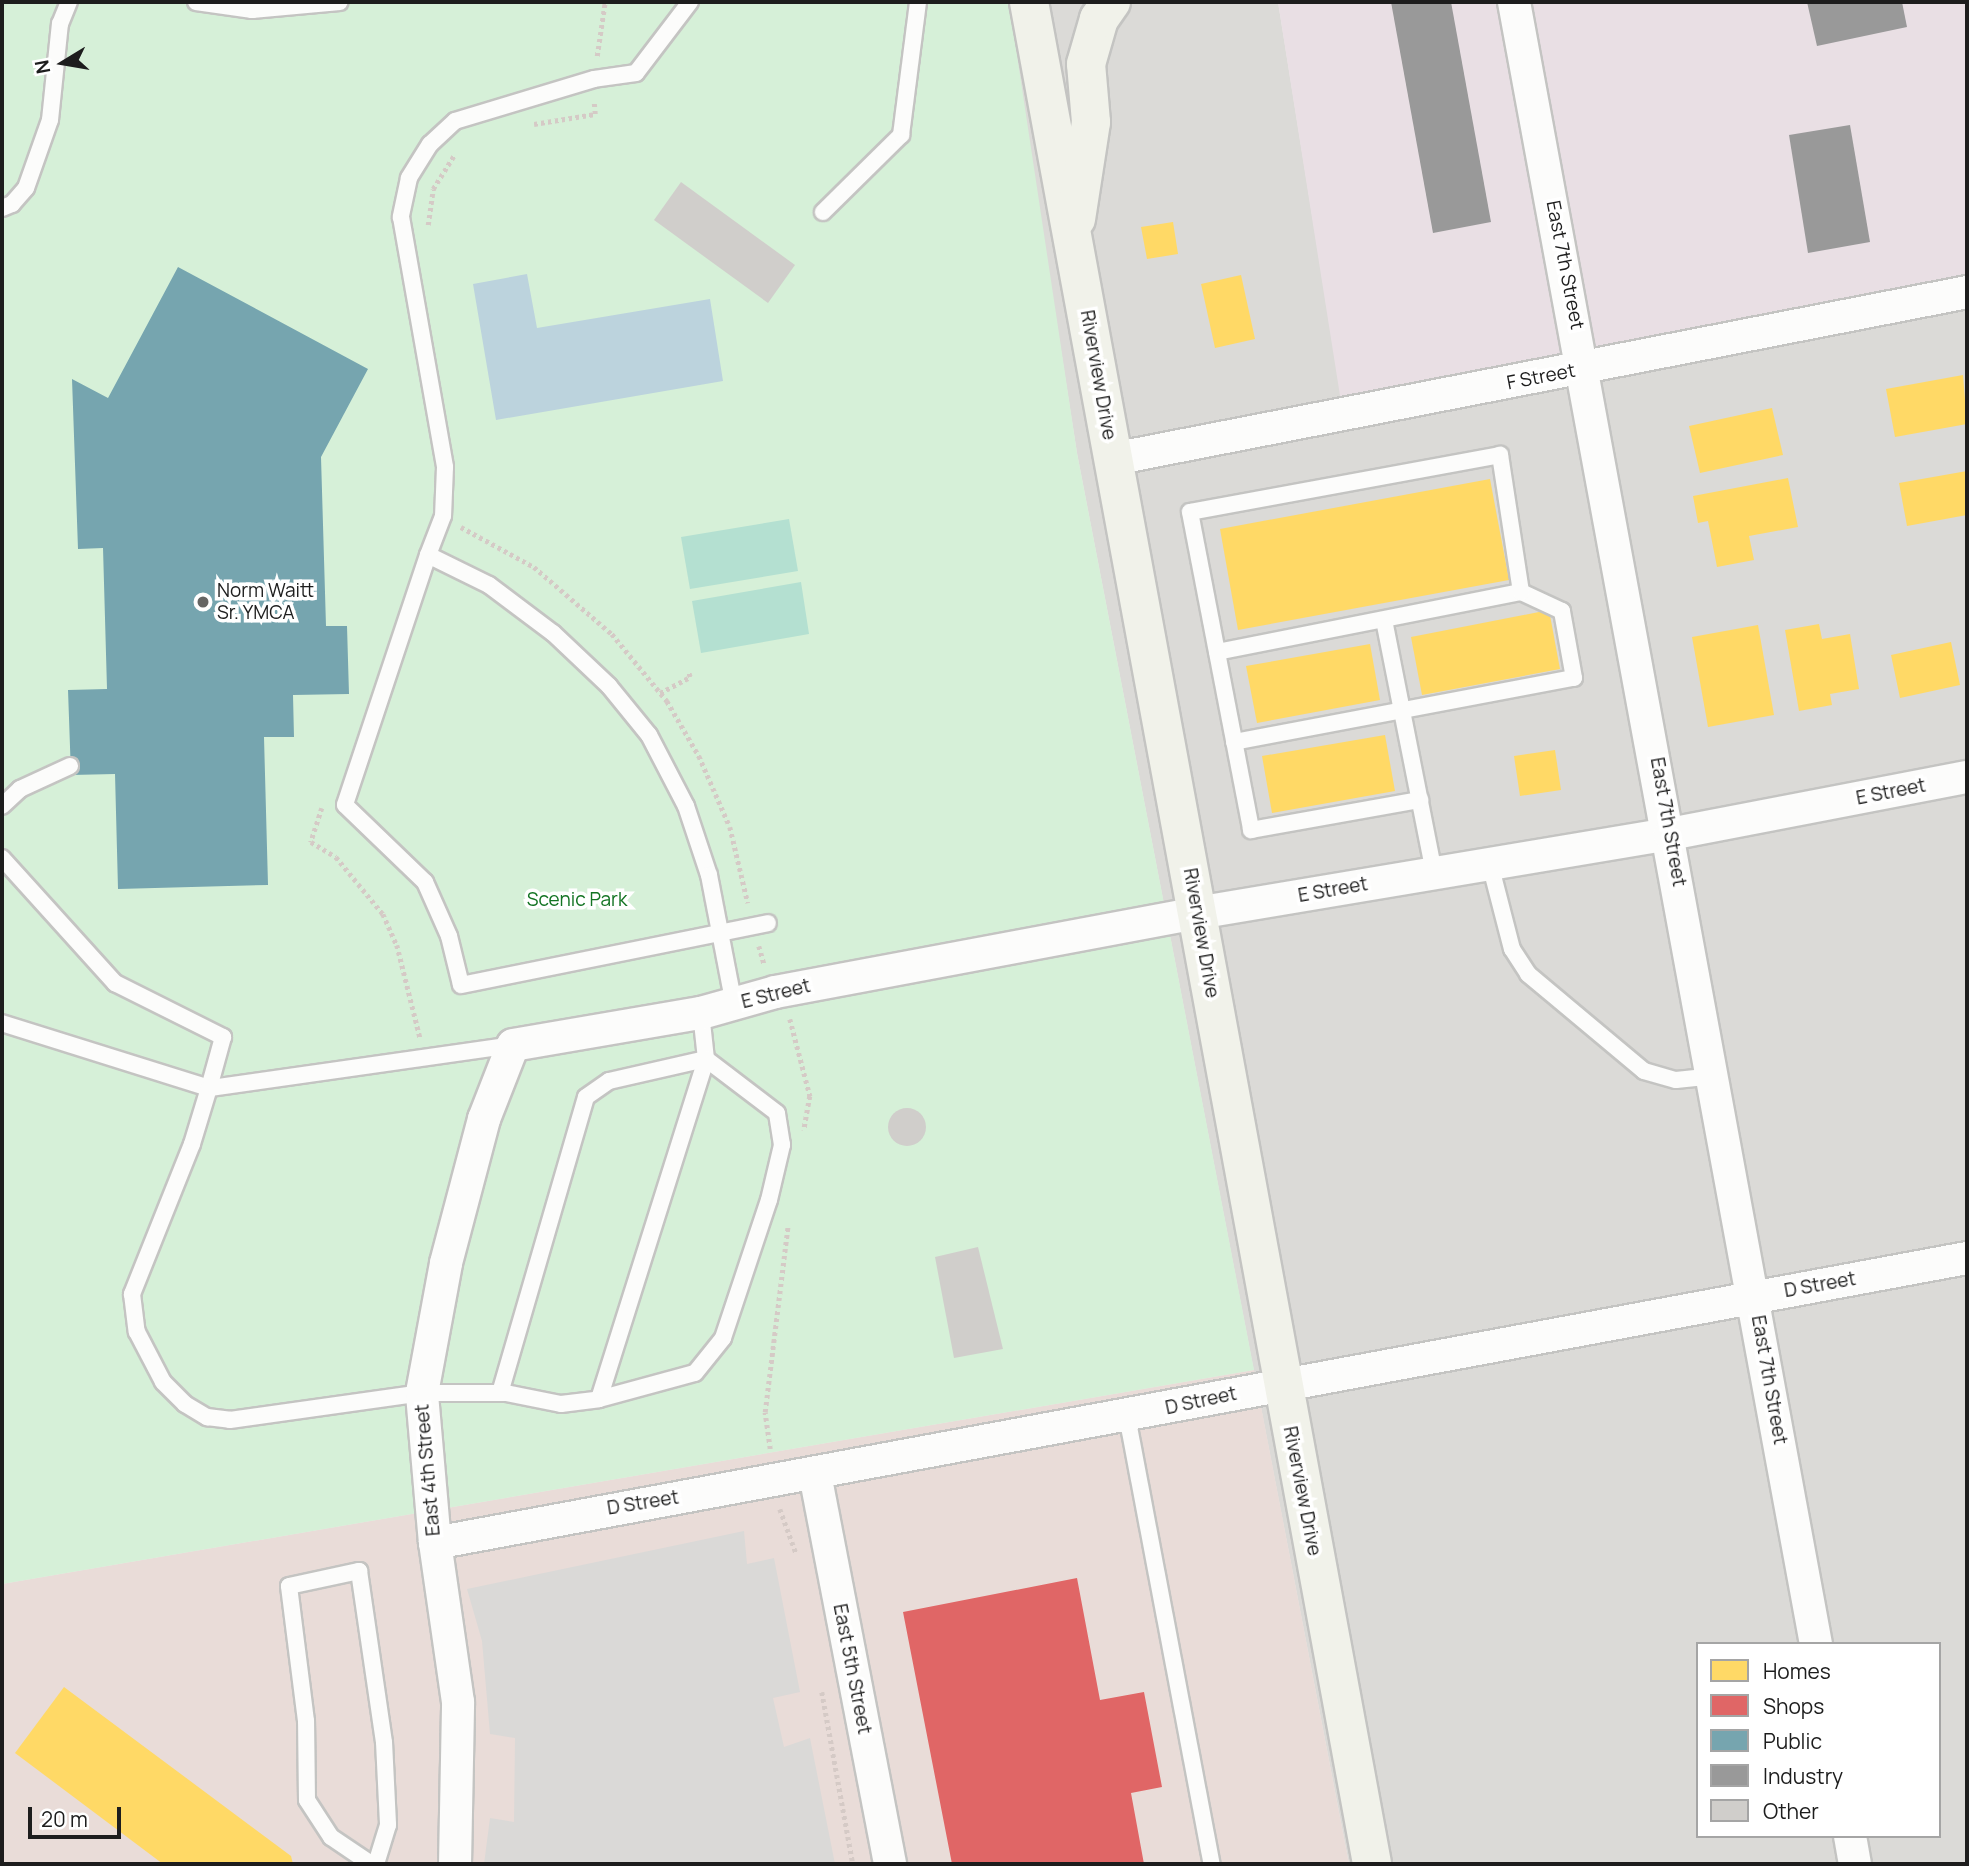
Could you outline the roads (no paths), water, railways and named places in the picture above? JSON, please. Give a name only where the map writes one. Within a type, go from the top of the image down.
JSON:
[{"type":"main road","name":"Riverview Drive","points":[[1029,2],[1372,1864]]},
{"type":"main road","points":[[1073,239],[1091,122],[1086,64],[1099,19],[1111,2]]},
{"type":"street","name":"East 7th Street","points":[[1514,2],[1585,369],[1816,1642]]},
{"type":"street","name":"F Street","points":[[1113,459],[1585,369],[1967,292]]},
{"type":"street","name":"E Street","points":[[513,1045],[701,1013],[775,992],[1198,913],[1670,834],[1967,777]]},
{"type":"street","name":"East 4th Street","points":[[455,1864],[458,1702],[435,1543],[422,1393],[456,1224],[484,1119],[513,1045]]},
{"type":"street","name":"D Street","points":[[435,1543],[775,1482],[1282,1384],[1967,1258]]},
{"type":"street","name":"East 5th Street","points":[[815,1474],[890,1864]]},
{"type":"street","points":[[1850,1838],[1855,1864]]},
{"type":"lane","points":[[2,208],[12,204],[26,188],[50,120],[60,24],[69,2]]},
{"type":"lane","points":[[196,2],[253,6],[340,2]]},
{"type":"lane","points":[[690,2],[636,73],[594,79],[455,121],[430,144],[409,178],[401,217],[444,467],[443,516],[345,805],[425,882],[449,936],[461,985],[761,924]]},
{"type":"lane","points":[[823,212],[901,135],[918,2]]},
{"type":"lane","points":[[1420,800],[1251,830],[1191,512],[1500,455],[1521,592]]},
{"type":"lane","points":[[428,555],[489,585],[553,633],[609,686],[649,735],[687,806],[709,875],[734,1004]]},
{"type":"lane","points":[[1217,652],[1521,592],[1562,611],[1574,678],[1234,742]]},
{"type":"lane","points":[[1384,620],[1434,873]]},
{"type":"lane","points":[[2,806],[20,789],[71,766]]},
{"type":"lane","points":[[2,858],[115,983],[223,1037],[209,1088],[132,1294],[136,1332],[163,1382],[207,1417],[230,1420],[422,1393],[500,1393],[561,1404],[599,1399],[695,1373],[723,1338],[769,1200],[782,1145],[777,1113],[706,1059]]},
{"type":"lane","points":[[1490,864],[1512,949],[1528,974],[1644,1071],[1676,1080],[1715,1076]]},
{"type":"lane","points":[[599,1399],[706,1059],[701,1013]]},
{"type":"lane","points":[[2,1023],[209,1088],[513,1045]]},
{"type":"lane","points":[[500,1393],[586,1097],[609,1081],[706,1059]]},
{"type":"lane","points":[[1127,1416],[1212,1864]]},
{"type":"lane","points":[[370,1864],[331,1837],[307,1800],[306,1721],[289,1586],[359,1571],[384,1742],[388,1825],[376,1864]]},
{"type":"water","points":[[527,274],[537,328],[710,299],[723,381],[496,420],[473,284]]},
{"type":"place","name":"Norm Waitt Sr. YMCA","points":[[203,602]]},
{"type":"park label","name":"Scenic Park","points":[[577,900]]}]
